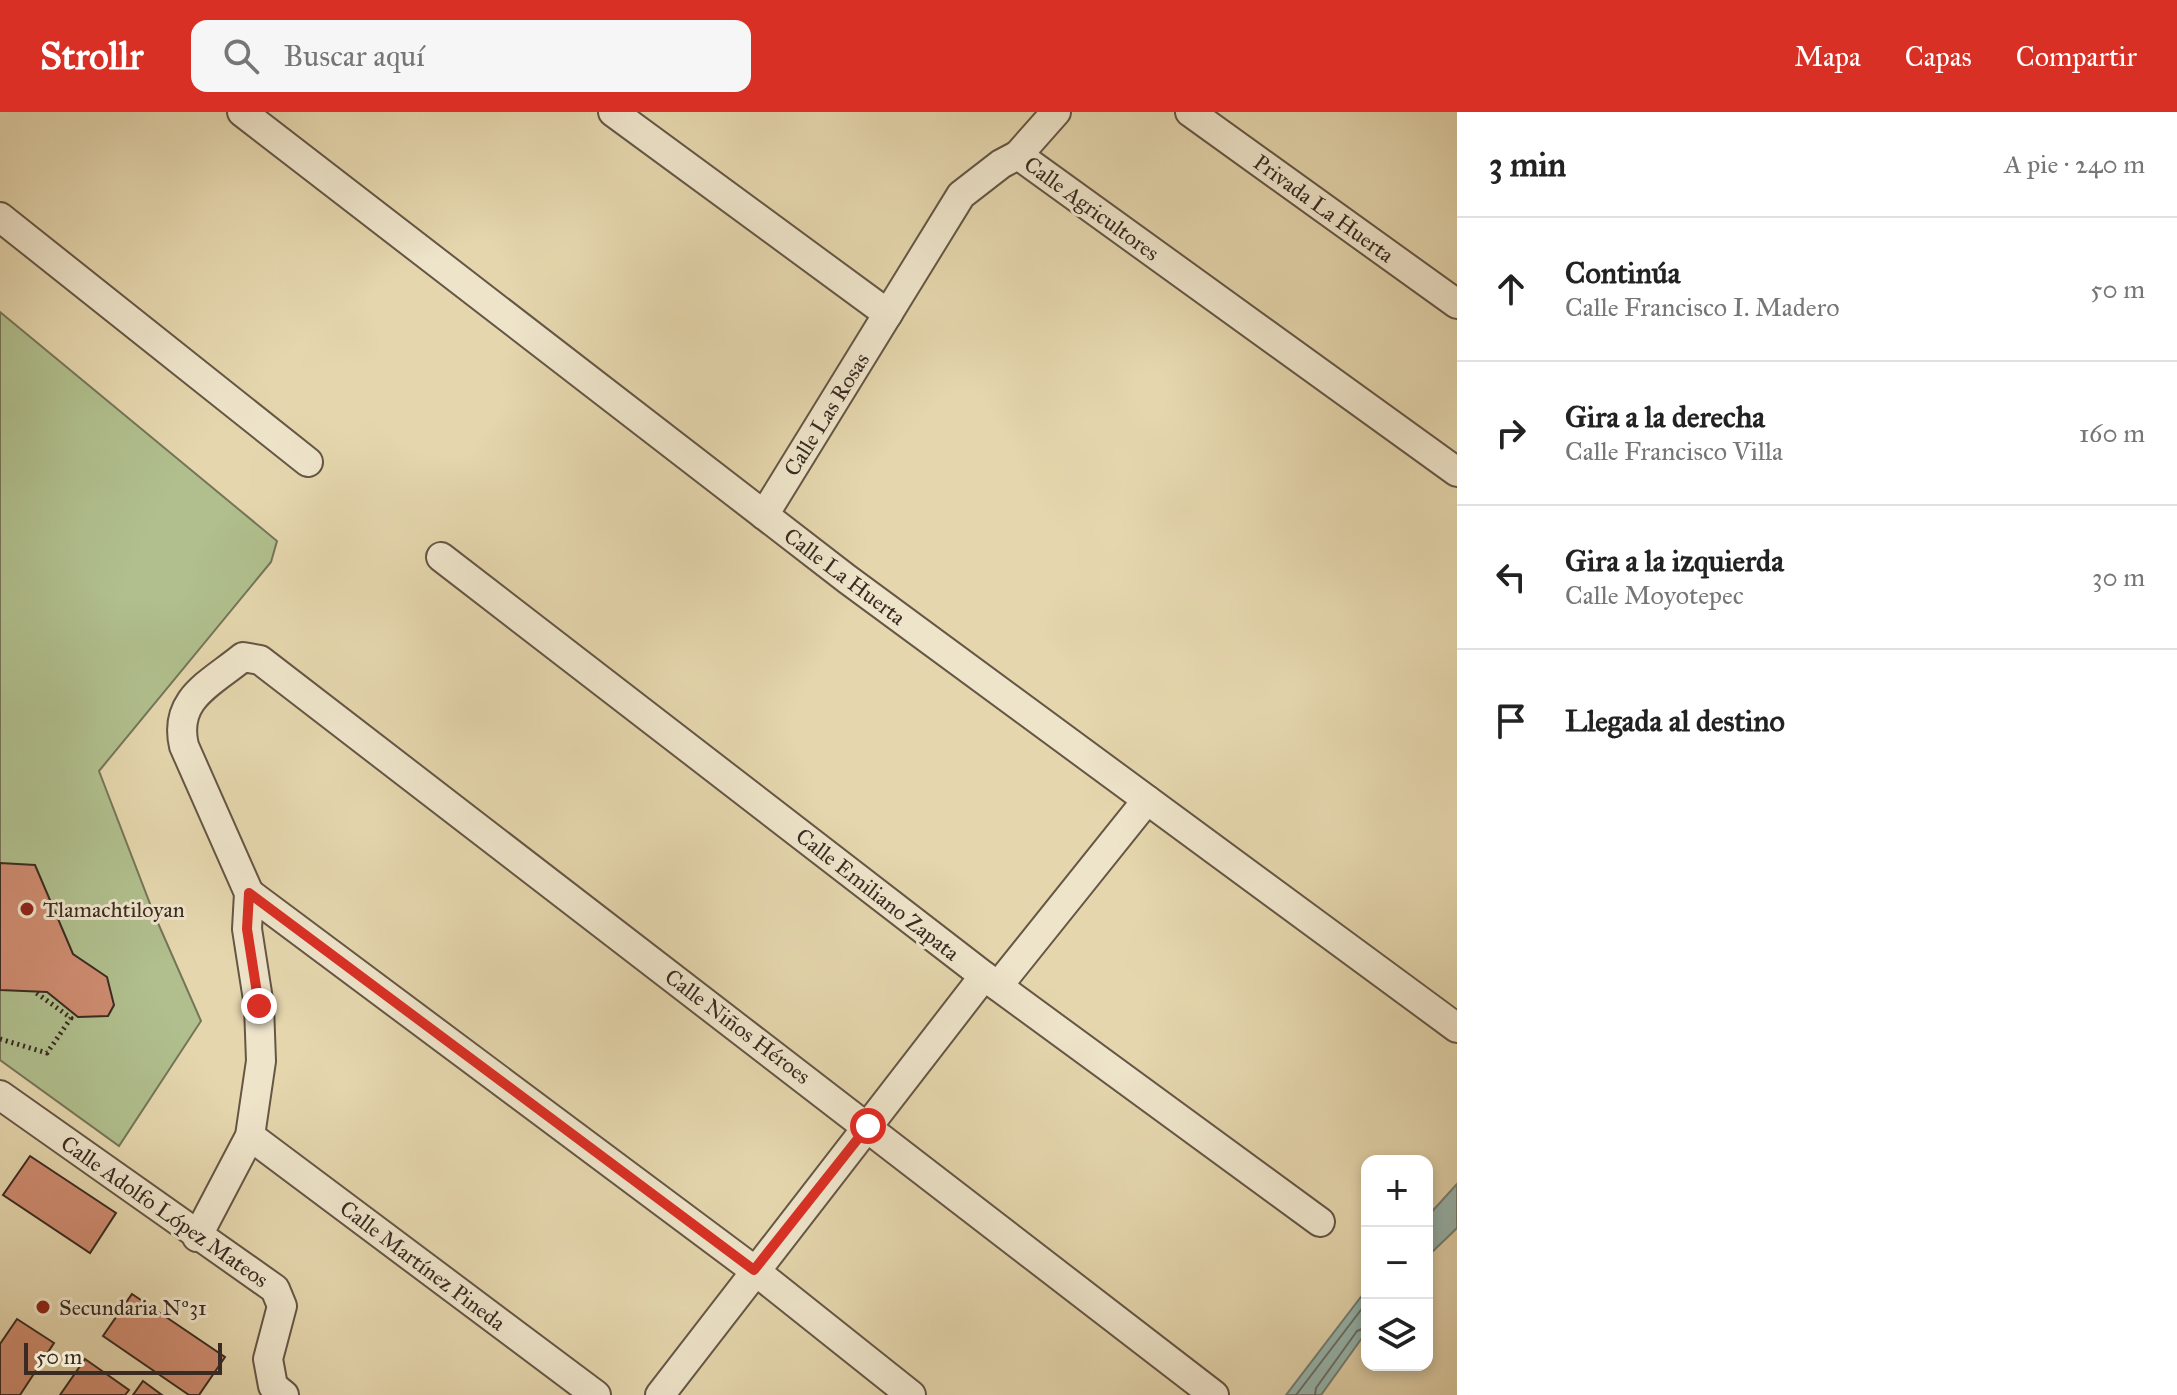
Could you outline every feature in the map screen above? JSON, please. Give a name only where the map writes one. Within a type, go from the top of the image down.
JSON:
[{"type":"street","name":"Calle La Huerta","points":[[242,112],[764,515],[1457,1028]]},
{"type":"street","points":[[613,112],[888,314]]},
{"type":"street","points":[[1018,155],[1056,112]]},
{"type":"street","name":"Privada La Huerta","points":[[1190,112],[1457,304]]},
{"type":"street","name":"Calle Agricultores","points":[[888,314],[961,195],[1018,155],[1457,472]]},
{"type":"street","points":[[0,217],[308,462]]},
{"type":"street","name":"Calle Las Rosas","points":[[764,515],[888,314]]},
{"type":"street","name":"Calle Emiliano Zapata","points":[[441,557],[991,981],[1320,1222]]},
{"type":"street","name":"Calle Niños Héroes","points":[[249,893],[184,746],[179,725],[187,703],[243,657],[260,660],[1214,1395]]},
{"type":"street","points":[[660,1395],[868,1126],[1147,800]]},
{"type":"street","points":[[197,1237],[250,1136],[261,1061],[259,1006],[247,929],[249,893]]},
{"type":"street","points":[[249,893],[754,1270],[911,1395]]},
{"type":"street","name":"Calle Adolfo López Mateos","points":[[0,1095],[197,1237],[275,1289],[282,1306],[268,1359],[273,1386],[284,1395]]},
{"type":"street","name":"Calle Martínez Pineda","points":[[250,1136],[596,1395]]},
{"type":"path","points":[[0,1039],[47,1053],[71,1018],[35,992]]},
{"type":"green space","points":[[0,312],[277,541],[271,562],[99,771],[154,914],[201,1021],[119,1146],[0,1060]]},
{"type":"water","points":[[1457,1184],[1457,1228],[1433,1251],[1433,1227],[1433,1210]]},
{"type":"water","points":[[1361,1297],[1361,1339],[1321,1395],[1286,1395]]},
{"type":"building","name":"Tlamachtiloyan","points":[[0,863],[35,865],[73,954],[107,977],[114,1005],[108,1016],[78,1017],[47,992],[0,990]]},
{"type":"building","points":[[30,1156],[116,1213],[90,1253],[3,1195]]},
{"type":"building","points":[[132,1294],[225,1357],[199,1395],[189,1395],[103,1336]]},
{"type":"building","points":[[17,1319],[54,1343],[20,1395],[0,1395],[0,1344]]},
{"type":"building","points":[[85,1359],[129,1390],[125,1395],[60,1395]]},
{"type":"building","points":[[143,1381],[162,1395],[133,1395]]},
{"type":"place","name":"Tlamachtiloyan","points":[[27,909]]},
{"type":"place","name":"Secundaria Nº31","points":[[43,1307]]},
{"type":"route","points":[[259,1006],[247,929],[249,893],[754,1270],[868,1126]]}]
